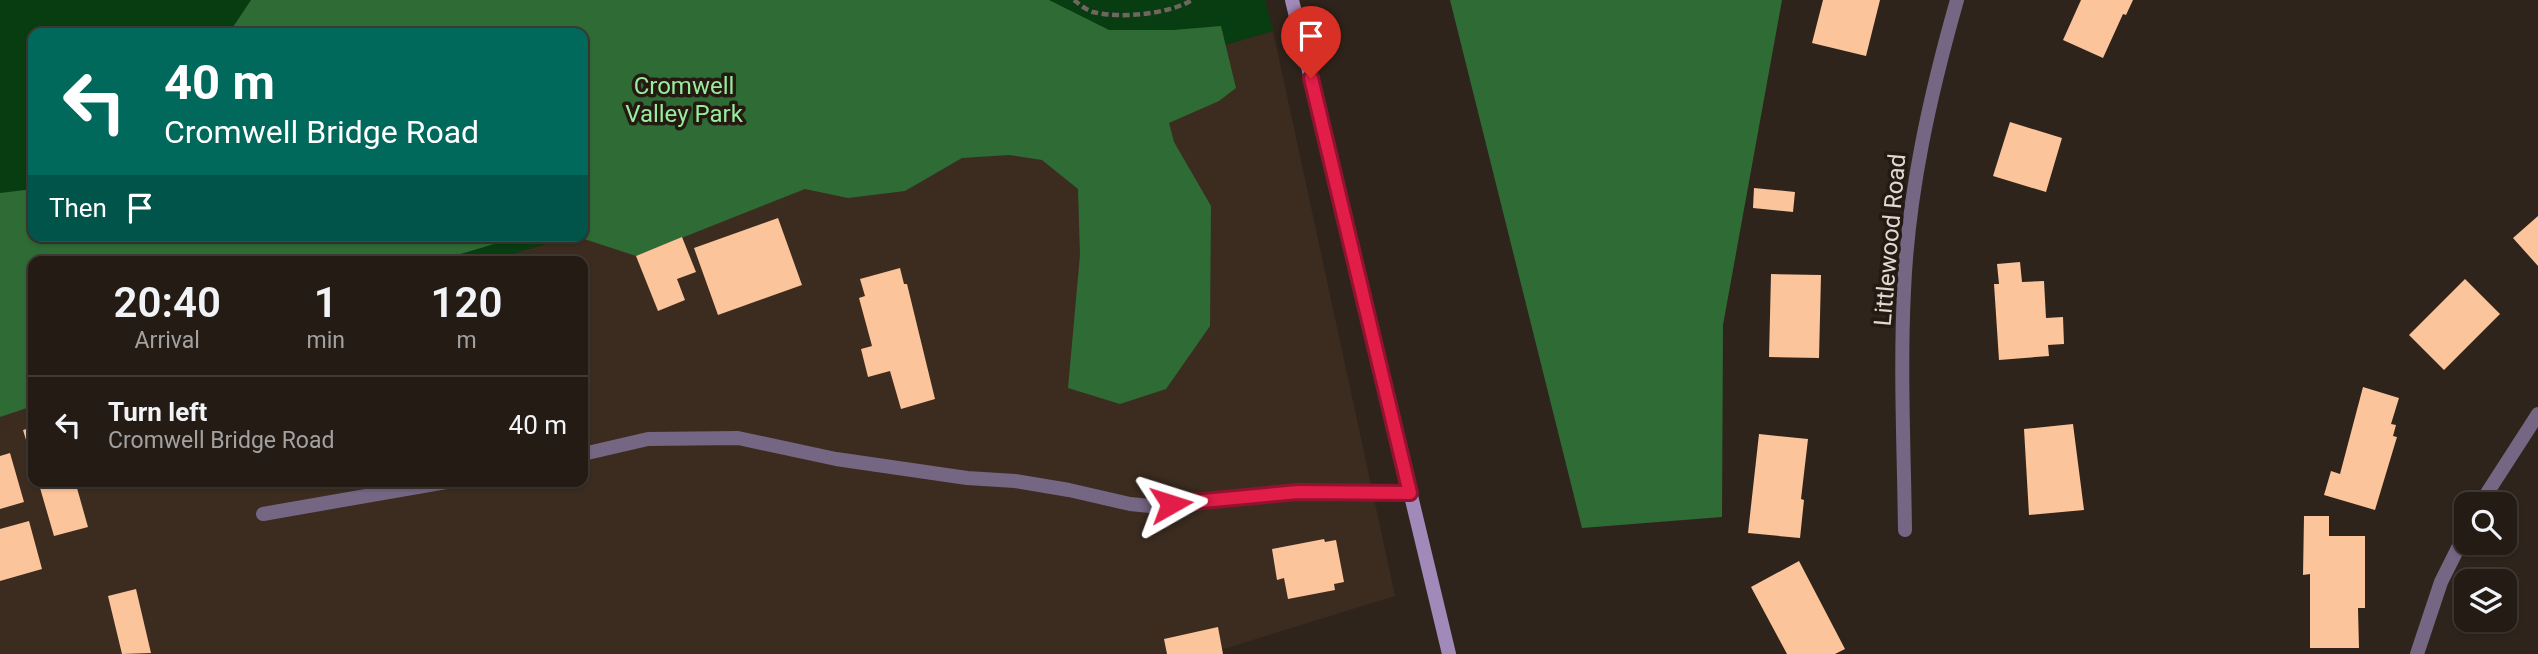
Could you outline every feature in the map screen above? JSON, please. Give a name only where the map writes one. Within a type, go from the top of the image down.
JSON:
[{"type":"main road","points":[[1292,0],[1448,654]]},
{"type":"street","name":"Littlewood Road","points":[[1905,530],[1904,291],[1909,240],[1922,144],[1938,66],[1958,0]]},
{"type":"street","points":[[2488,492],[2538,414]]},
{"type":"street","points":[[588,453],[648,439],[738,438],[835,459],[967,478],[1042,485],[1150,506],[1298,492],[1410,493]]},
{"type":"street","points":[[263,514],[418,487]]},
{"type":"street","points":[[2417,654],[2441,582],[2454,555]]},
{"type":"path","points":[[1074,0],[1091,11],[1130,15],[1179,8],[1192,0]]},
{"type":"shaded area","points":[[1273,31],[1395,596],[1207,654],[0,654],[0,404],[28,396],[28,487],[588,487],[588,256],[506,256],[552,242],[588,242],[588,232]]},
{"type":"green space","name":"Cromwell Valley Park","points":[[0,0],[1265,0],[1273,31],[588,232],[588,28],[28,28],[28,242],[552,242],[506,256],[28,256],[28,283],[0,404]]},
{"type":"green space","name":"Cromwell Valley Park","points":[[251,0],[1049,0],[1109,30],[1173,30],[1221,26],[1236,88],[1219,101],[1169,123],[1174,142],[1211,206],[1210,326],[1166,389],[1120,404],[1068,388],[1080,255],[1078,189],[1042,160],[1009,155],[962,158],[905,191],[848,198],[805,189],[636,256],[588,240],[588,28],[232,28]]},
{"type":"green space","points":[[1450,0],[1782,0],[1723,325],[1722,517],[1582,528]]},
{"type":"green space","points":[[28,190],[28,242],[501,242],[454,256],[28,256],[28,408],[0,417],[0,193]]},
{"type":"building","points":[[1823,0],[1880,0],[1866,56],[1812,43]]},
{"type":"building","points":[[2081,0],[2133,0],[2126,15],[2123,14],[2103,58],[2063,40]]},
{"type":"building","points":[[2010,122],[2062,138],[2046,192],[1993,176]]},
{"type":"building","points":[[1754,188],[1795,192],[1793,212],[1753,208]]},
{"type":"building","points":[[2538,216],[2538,266],[2513,238]]},
{"type":"building","points":[[778,218],[802,285],[718,315],[694,248]]},
{"type":"building","points":[[682,237],[696,272],[677,279],[685,300],[658,311],[636,256]]},
{"type":"building","points":[[2020,262],[2022,282],[2044,281],[2046,318],[2063,317],[2064,344],[2048,345],[2049,356],[1999,360],[1994,284],[1999,284],[1997,264]]},
{"type":"building","points":[[900,268],[904,284],[907,284],[935,399],[901,409],[890,371],[868,377],[861,349],[872,346],[859,298],[865,296],[860,279]]},
{"type":"building","points":[[1771,274],[1821,275],[1819,358],[1769,357]]},
{"type":"building","points":[[2465,279],[2500,314],[2444,370],[2409,335]]},
{"type":"building","points":[[2363,387],[2399,398],[2391,424],[2396,425],[2393,436],[2397,437],[2375,510],[2324,495],[2331,471],[2340,474]]},
{"type":"building","points":[[2073,424],[2084,510],[2029,515],[2024,429]]},
{"type":"building","points":[[28,428],[28,446],[23,430]]},
{"type":"building","points":[[1759,434],[1808,439],[1801,499],[1804,500],[1800,538],[1748,533]]},
{"type":"building","points":[[10,453],[24,502],[0,509],[0,456]]},
{"type":"building","points":[[40,487],[77,487],[88,527],[54,536]]},
{"type":"building","points":[[2304,516],[2329,516],[2329,536],[2365,536],[2365,608],[2358,608],[2359,648],[2310,648],[2310,574],[2303,575]]},
{"type":"building","points":[[29,521],[42,569],[0,581],[0,529]]},
{"type":"building","points":[[1324,539],[1325,542],[1336,540],[1344,582],[1334,584],[1335,590],[1288,599],[1284,578],[1277,580],[1272,549]]},
{"type":"building","points":[[1799,561],[1845,649],[1835,654],[1787,654],[1751,587]]},
{"type":"building","points":[[136,589],[151,653],[122,654],[108,596]]},
{"type":"building","points":[[1218,627],[1223,654],[1167,654],[1164,639]]},
{"type":"route","points":[[1171,504],[1298,492],[1410,493],[1311,78]]}]
